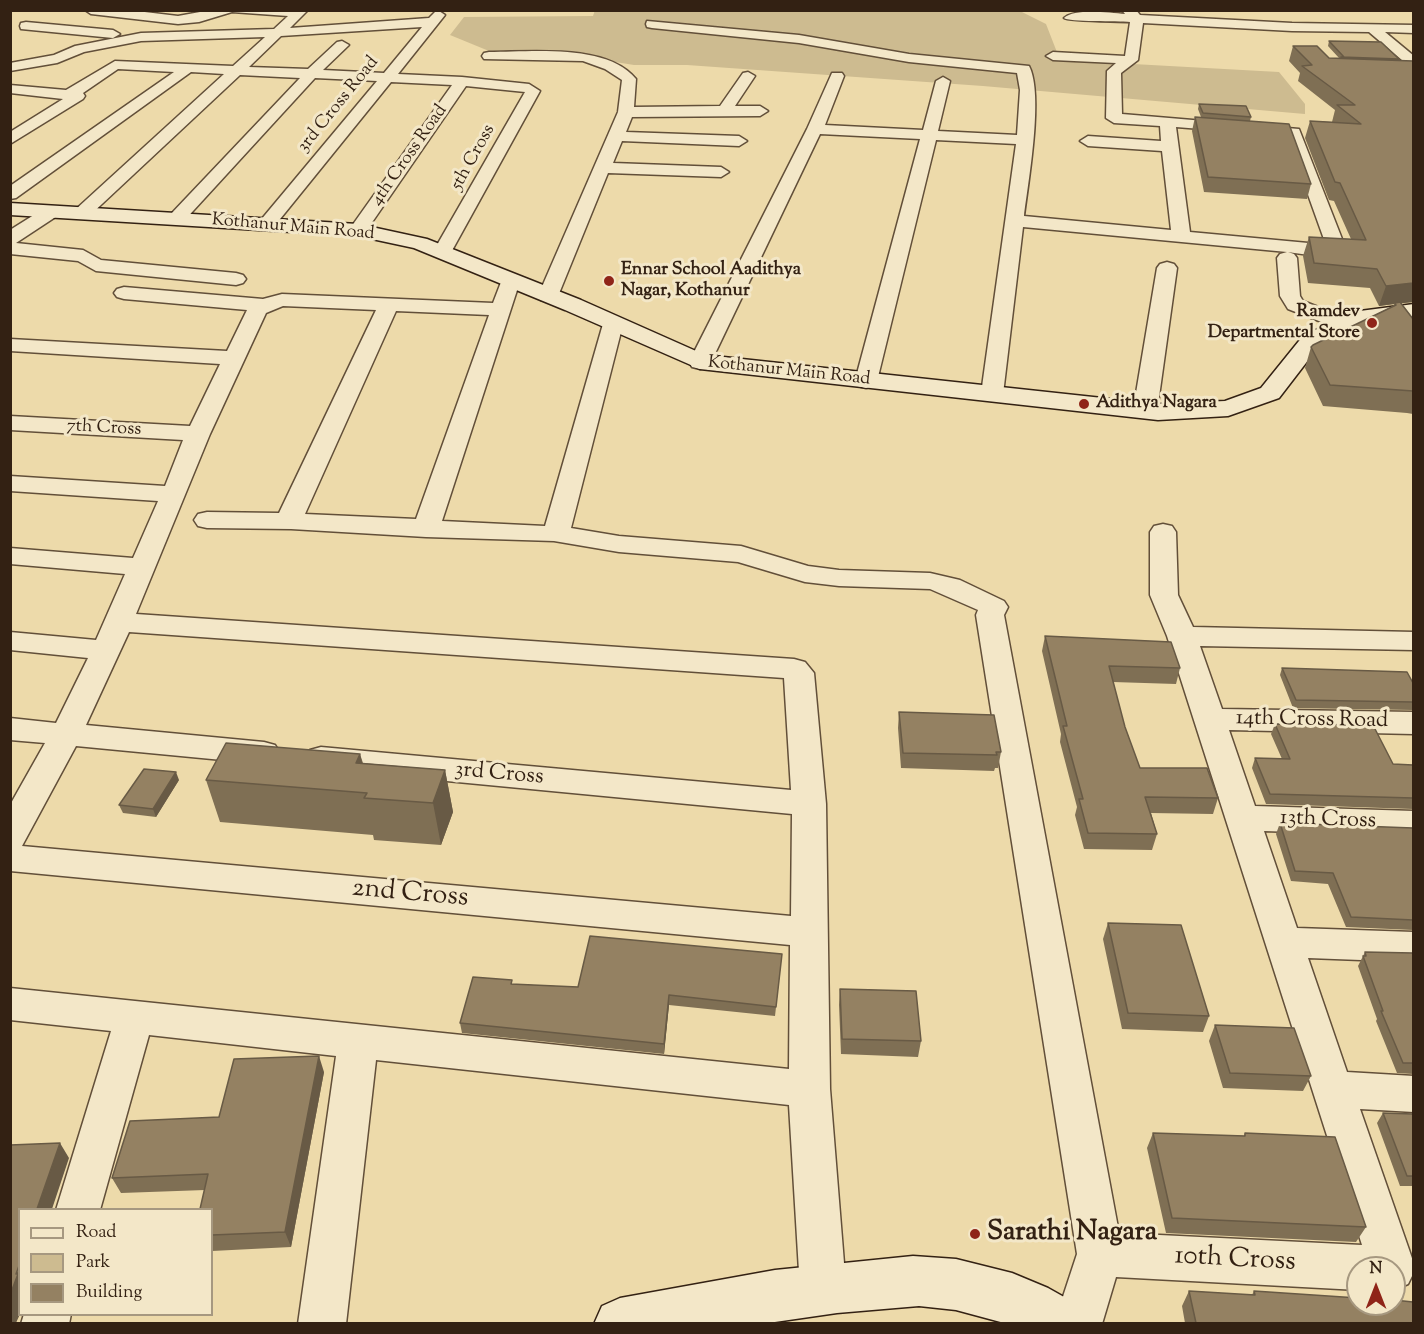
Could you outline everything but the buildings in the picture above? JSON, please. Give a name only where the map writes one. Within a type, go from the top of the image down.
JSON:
[{"type":"street","points":[[91,10],[178,20],[199,18],[227,10]]},
{"type":"street","points":[[237,10],[314,11]]},
{"type":"street","points":[[81,214],[301,12]]},
{"type":"street","points":[[1064,13],[1092,16],[1133,15],[1292,27],[1413,29]]},
{"type":"street","points":[[1131,60],[1133,15]]},
{"type":"street","points":[[10,30],[57,16]]},
{"type":"street","points":[[10,67],[57,59],[80,49],[141,37],[280,31],[438,16]]},
{"type":"street","name":"3rd Cross Road","points":[[266,225],[438,16]]},
{"type":"street","points":[[652,24],[799,39],[909,58],[1024,69],[1027,90],[1025,140],[992,394]]},
{"type":"street","points":[[26,26],[117,34]]},
{"type":"street","points":[[203,26],[280,31]]},
{"type":"street","points":[[1292,27],[1307,43]]},
{"type":"street","points":[[1373,29],[1396,49],[1410,68]]},
{"type":"street","points":[[176,219],[312,73],[342,45]]},
{"type":"street","points":[[21,49],[43,52]]},
{"type":"street","points":[[1396,49],[1413,49]]},
{"type":"street","points":[[489,56],[584,57],[610,66],[629,79],[633,92],[548,296]]},
{"type":"street","points":[[1053,57],[1131,60]]},
{"type":"street","points":[[1014,221],[1322,250],[1335,244],[1293,132],[1114,118],[1114,71],[1131,60]]},
{"type":"street","points":[[69,95],[115,65],[462,81]]},
{"type":"street","points":[[10,194],[188,68]]},
{"type":"street","points":[[724,111],[748,76]]},
{"type":"street","points":[[700,362],[816,129],[837,76]]},
{"type":"street","name":"5th Cross","points":[[442,252],[533,91],[523,86],[462,81]]},
{"type":"street","name":"4th Cross Road","points":[[358,230],[462,81]]},
{"type":"street","points":[[866,381],[943,81]]},
{"type":"street","points":[[10,89],[78,96],[10,139]]},
{"type":"street","points":[[19,107],[43,94]]},
{"type":"street","points":[[626,112],[760,111]]},
{"type":"street","points":[[1167,122],[1181,236]]},
{"type":"street","points":[[816,129],[1025,140]]},
{"type":"street","points":[[615,136],[739,141]]},
{"type":"street","points":[[1088,141],[1171,147]]},
{"type":"street","points":[[602,168],[721,172]]},
{"type":"street","name":"Kothanur Main Road","points":[[10,210],[358,230],[420,243],[700,362],[1144,411],[1228,408],[1270,393],[1311,341],[1360,317],[1406,311]]},
{"type":"street","points":[[10,238],[51,212]]},
{"type":"street","points":[[10,248],[83,256],[96,265],[236,279]]},
{"type":"street","points":[[1287,258],[1290,296],[1295,304],[1344,324]]},
{"type":"street","points":[[1144,411],[1167,268]]},
{"type":"street","points":[[426,529],[510,281]]},
{"type":"street","points":[[124,293],[264,305]]},
{"type":"street","points":[[10,837],[66,734],[112,636],[198,434],[257,310],[264,305],[282,300],[501,309]]},
{"type":"street","points":[[291,521],[290,518],[389,304]]},
{"type":"street","points":[[1406,311],[1413,334]]},
{"type":"street","points":[[207,520],[291,521],[548,534],[554,532],[558,530],[613,324]]},
{"type":"street","points":[[10,345],[234,358]]},
{"type":"street","name":"7th Cross","points":[[10,423],[198,434]]},
{"type":"street","points":[[10,483],[174,494]]},
{"type":"street","points":[[554,532],[619,544],[741,554],[806,574],[839,578],[930,581],[950,586],[994,607],[990,615],[1100,1254],[1078,1323]]},
{"type":"street","points":[[1163,532],[1164,595],[1182,636],[1389,1256]]},
{"type":"street","points":[[10,556],[143,567]]},
{"type":"street","points":[[10,641],[112,636],[787,666],[799,673],[809,804],[809,1089],[823,1288]]},
{"type":"street","points":[[1182,636],[1413,641]]},
{"type":"street","name":"14th Cross Road","points":[[1210,719],[1413,723]]},
{"type":"street","name":"3rd Cross","points":[[10,729],[809,804]]},
{"type":"street","name":"13th Cross","points":[[1243,818],[1413,824]]},
{"type":"street","name":"2nd Cross","points":[[10,858],[809,932]]},
{"type":"street","points":[[1284,942],[1413,947]]},
{"type":"street","points":[[10,1004],[809,1089]]},
{"type":"street","points":[[78,1208],[134,1019]]},
{"type":"street","points":[[322,1323],[358,1042]]},
{"type":"street","points":[[1333,1089],[1413,1094]]},
{"type":"street","name":"10th Cross","points":[[1100,1254],[1346,1267]]},
{"type":"street","points":[[620,1323],[823,1288],[919,1281],[970,1288],[1019,1302],[1062,1323]]},
{"type":"green space","points":[[595,10],[1020,11],[1046,24],[1060,60],[1279,72],[1305,104],[1305,114],[983,86],[687,65],[634,65],[584,57],[489,51],[450,35],[464,17],[593,16]]},
{"type":"place","name":"Ennar School Aadithya Nagar, Kothanur","points":[[609,281]]},
{"type":"place","name":"Ramdev Departmental Store","points":[[1372,323]]},
{"type":"place","name":"Adithya Nagara","points":[[1084,404]]},
{"type":"place","name":"Sarathi Nagara","points":[[975,1234]]}]
